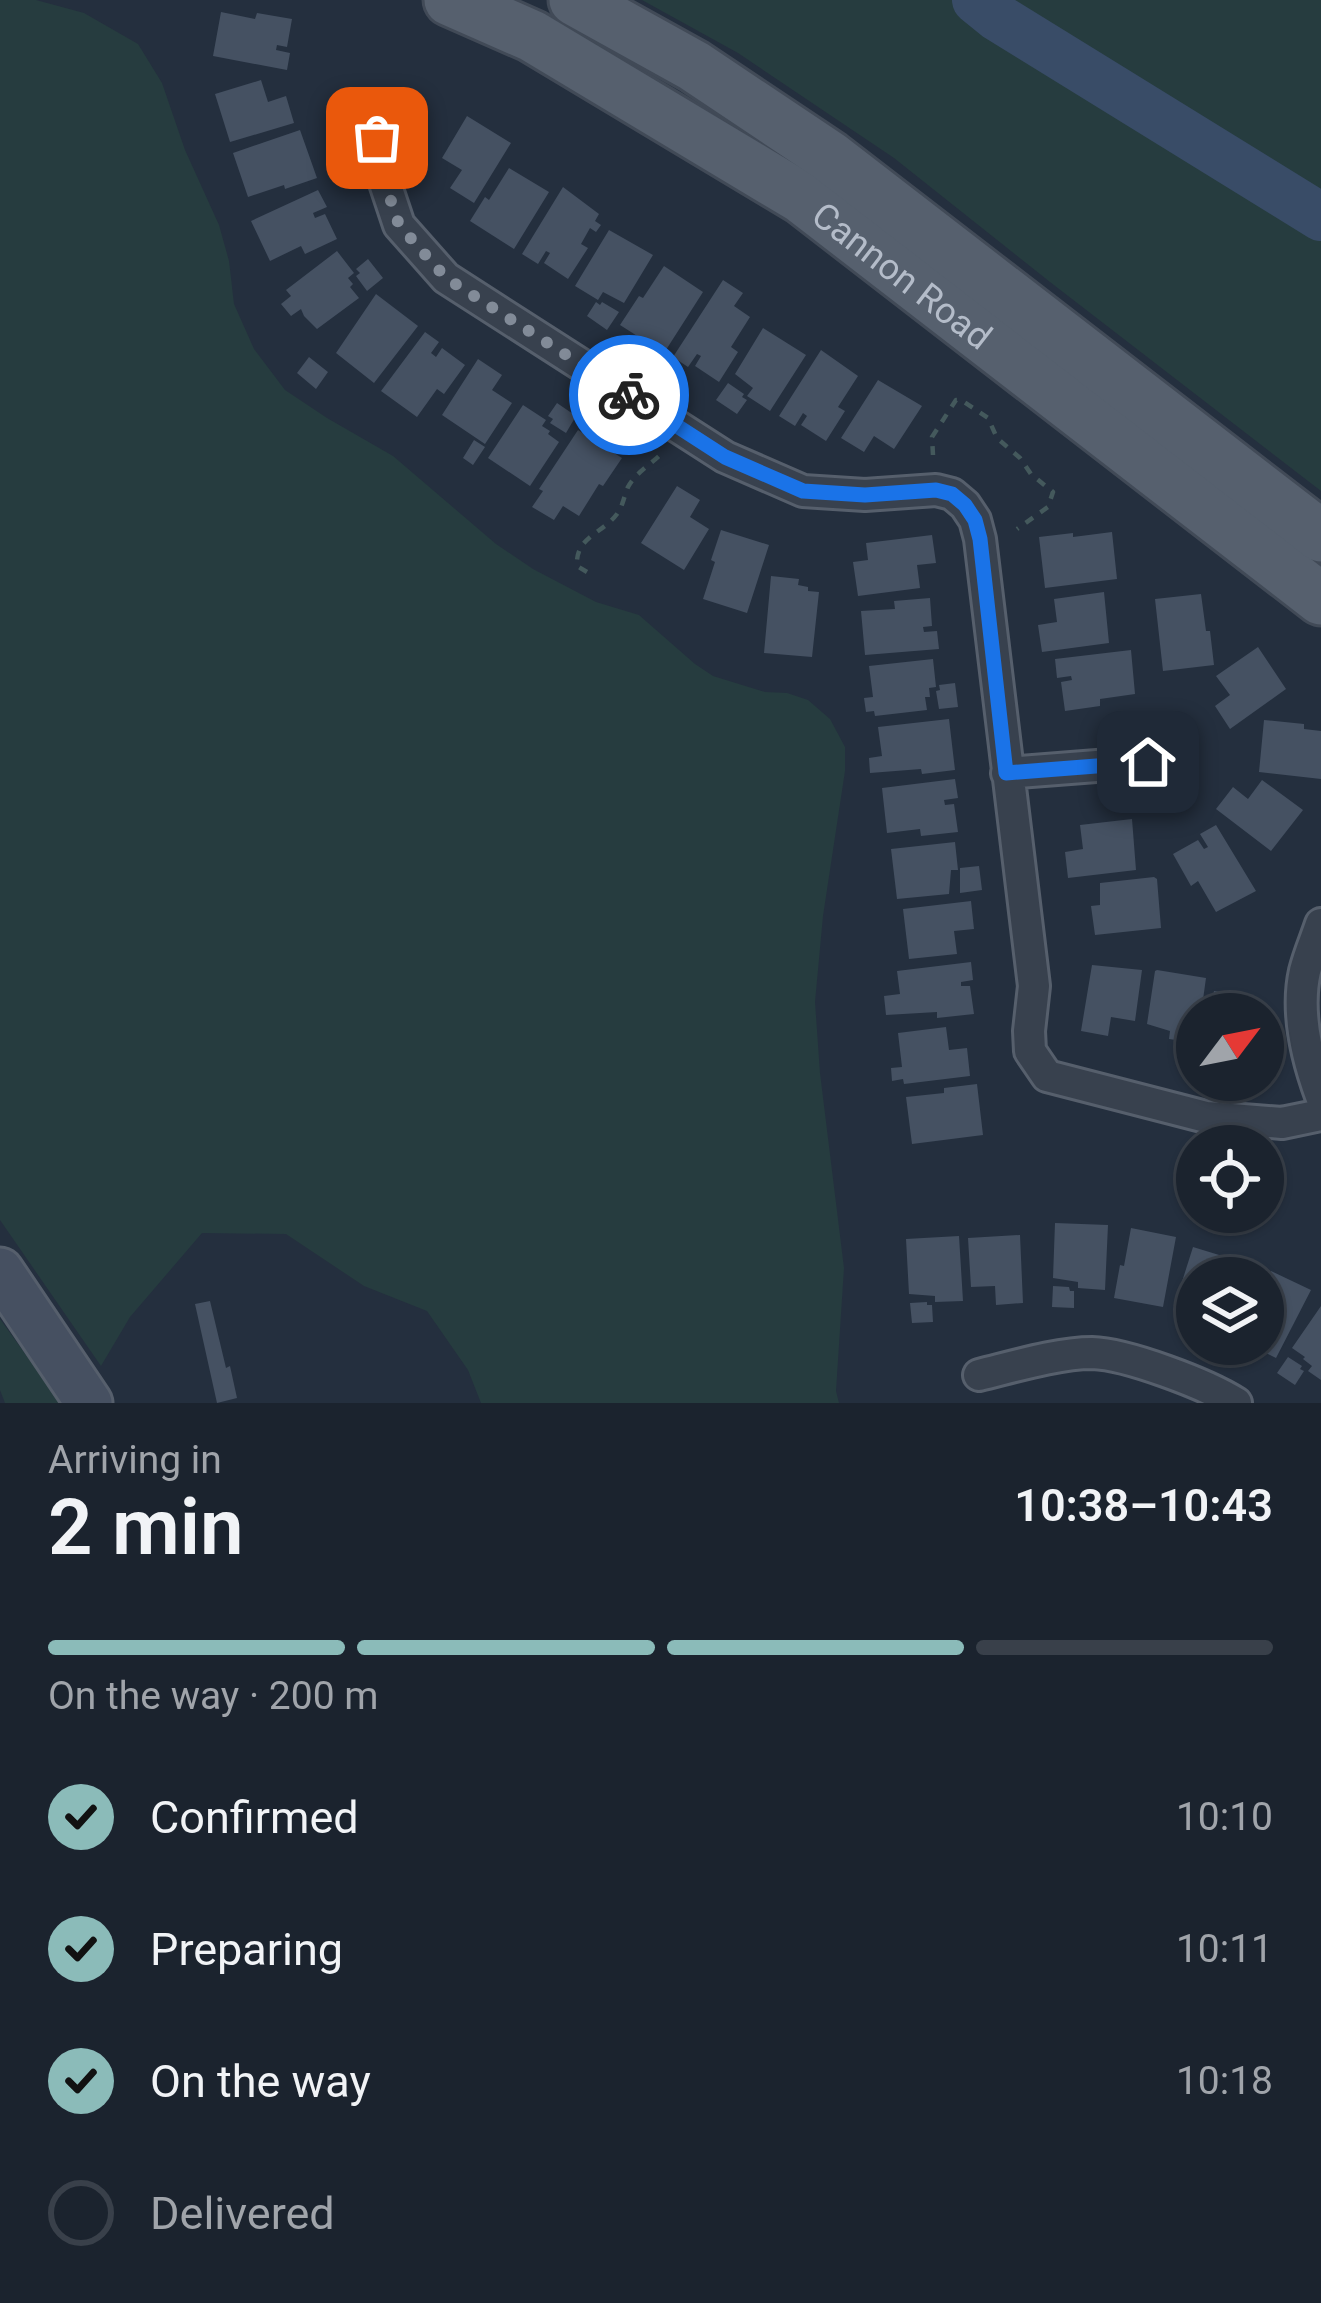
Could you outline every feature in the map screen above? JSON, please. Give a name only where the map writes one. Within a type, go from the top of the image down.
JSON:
[{"type":"main road","name":"Cannon Road","points":[[450,0],[532,35],[802,198],[1321,599]]},
{"type":"main road","name":"Cannon Road","points":[[575,0],[694,66],[830,157],[1321,536]]},
{"type":"street","points":[[375,108],[380,168],[399,225],[446,278],[725,457],[803,491],[865,495],[936,490],[952,494],[965,505],[980,539],[1034,986],[1030,1051],[1048,1076],[1206,1117],[1282,1123],[1321,1115]]},
{"type":"street","points":[[1006,773],[1148,762]]},
{"type":"street","points":[[1321,924],[1304,973],[1303,1023],[1321,1096]]},
{"type":"street","points":[[0,1271],[89,1403]]},
{"type":"street","points":[[979,1375],[1093,1353],[1140,1363],[1236,1403]]},
{"type":"path","points":[[933,455],[932,437],[956,400],[988,418],[997,439],[1053,492],[1048,507],[1017,529]]},
{"type":"path","points":[[587,572],[578,566],[578,550],[608,524],[620,510],[629,484],[663,452]]},
{"type":"green space","points":[[0,0],[36,0],[84,13],[138,44],[162,83],[185,150],[219,225],[234,304],[254,349],[285,390],[393,456],[496,544],[533,569],[596,602],[639,615],[713,676],[808,700],[830,719],[845,747],[845,771],[815,1002],[844,1268],[839,1403],[481,1403],[468,1370],[427,1311],[364,1286],[286,1234],[202,1233],[130,1317],[101,1366],[0,1220]]},
{"type":"green space","points":[[642,0],[1321,0],[1321,491],[894,158],[738,53]]},
{"type":"green space","points":[[0,1319],[59,1403],[5,1403],[0,1390]]},
{"type":"building","points":[[221,12],[255,19],[257,13],[292,19],[287,47],[277,45],[276,50],[290,53],[287,70],[213,56]]},
{"type":"building","points":[[261,80],[268,102],[286,96],[294,123],[230,142],[215,94]]},
{"type":"building","points":[[467,116],[511,143],[474,203],[450,188],[462,170],[442,158]]},
{"type":"building","points":[[300,130],[317,178],[248,197],[233,153]]},
{"type":"building","points":[[509,168],[549,192],[514,249],[470,221]]},
{"type":"building","points":[[563,187],[599,214],[595,221],[601,225],[596,232],[590,228],[581,244],[588,248],[568,279],[544,263],[550,253],[546,251],[538,264],[522,254]]},
{"type":"building","points":[[318,190],[327,207],[313,213],[315,218],[325,214],[337,239],[305,254],[301,246],[270,261],[251,221]]},
{"type":"building","points":[[609,230],[653,255],[624,303],[603,292],[598,300],[575,286]]},
{"type":"building","points":[[337,251],[354,273],[348,278],[359,298],[317,329],[301,309],[291,316],[281,304],[291,296],[286,290]]},
{"type":"building","points":[[368,259],[383,278],[367,291],[356,269]]},
{"type":"building","points":[[664,266],[703,292],[664,353],[620,325]]},
{"type":"building","points":[[723,280],[743,293],[734,306],[750,317],[731,347],[738,352],[719,382],[695,366],[701,356],[697,354],[688,367],[673,357]]},
{"type":"building","points":[[376,294],[418,326],[374,383],[336,353]]},
{"type":"building","points":[[596,302],[619,312],[607,330],[587,316]]},
{"type":"building","points":[[763,328],[806,355],[770,411],[747,396],[753,388],[735,374]]},
{"type":"building","points":[[425,332],[439,342],[431,353],[436,357],[442,348],[465,365],[444,394],[437,389],[417,417],[381,391]]},
{"type":"building","points":[[821,350],[858,376],[838,407],[845,411],[826,441],[801,425],[807,416],[803,413],[795,426],[779,416]]},
{"type":"building","points":[[309,357],[328,372],[316,389],[297,373]]},
{"type":"building","points":[[478,359],[502,375],[492,390],[512,403],[485,444],[442,415]]},
{"type":"building","points":[[878,380],[922,406],[894,449],[874,436],[864,452],[841,438]]},
{"type":"building","points":[[728,383],[747,400],[737,414],[716,400]]},
{"type":"building","points":[[557,403],[576,416],[566,433],[550,423],[553,419],[548,416]]},
{"type":"building","points":[[523,405],[546,420],[542,426],[559,442],[530,486],[488,458]]},
{"type":"building","points":[[578,430],[622,458],[579,516],[563,506],[554,520],[532,507]]},
{"type":"building","points":[[474,440],[485,447],[473,465],[463,458]]},
{"type":"building","points":[[677,486],[700,500],[690,517],[709,529],[684,570],[641,543]]},
{"type":"building","points":[[721,530],[769,545],[747,613],[703,599]]},
{"type":"building","points":[[1112,532],[1117,579],[1045,588],[1039,537]]},
{"type":"building","points":[[932,535],[936,563],[917,565],[920,588],[858,596],[853,562],[868,560],[866,543]]},
{"type":"building","points":[[771,576],[799,579],[798,585],[819,592],[812,657],[764,653]]},
{"type":"building","points":[[1104,592],[1109,643],[1042,652],[1038,625],[1057,622],[1054,599]]},
{"type":"building","points":[[1201,594],[1214,665],[1163,671],[1155,599]]},
{"type":"building","points":[[930,598],[932,626],[923,627],[924,632],[937,631],[939,649],[865,655],[861,611],[895,609],[894,601]]},
{"type":"building","points":[[1258,647],[1286,689],[1230,729],[1215,706],[1230,695],[1216,676]]},
{"type":"building","points":[[1131,650],[1135,694],[1065,711],[1061,682],[1072,680],[1071,676],[1057,678],[1055,659]]},
{"type":"building","points":[[933,659],[936,687],[929,688],[930,697],[925,697],[927,710],[875,716],[874,711],[866,712],[864,698],[873,697],[869,666]]},
{"type":"building","points":[[955,683],[958,707],[939,709],[939,685]]},
{"type":"building","points":[[949,719],[955,770],[870,773],[869,758],[882,756],[878,727]]},
{"type":"building","points":[[1264,720],[1304,724],[1304,729],[1321,731],[1321,779],[1259,772]]},
{"type":"building","points":[[955,779],[958,798],[944,800],[945,805],[954,804],[958,832],[887,833],[882,788]]},
{"type":"building","points":[[1262,780],[1303,810],[1271,851],[1216,809],[1233,787],[1248,799]]},
{"type":"building","points":[[1132,819],[1136,870],[1068,878],[1065,852],[1083,849],[1080,825]]},
{"type":"building","points":[[1216,825],[1256,891],[1216,912],[1198,881],[1191,886],[1173,854],[1198,840],[1204,849],[1208,847],[1200,834]]},
{"type":"building","points":[[955,842],[958,870],[951,870],[949,894],[897,899],[891,849]]},
{"type":"building","points":[[979,866],[982,890],[960,893],[960,868]]},
{"type":"building","points":[[1154,877],[1161,928],[1095,935],[1091,906],[1100,905],[1100,883]]},
{"type":"building","points":[[971,901],[974,929],[954,931],[957,954],[909,959],[903,909]]},
{"type":"building","points":[[971,962],[973,980],[961,986],[970,986],[974,1014],[886,1015],[884,996],[900,994],[897,971]]},
{"type":"building","points":[[1092,965],[1142,970],[1135,1021],[1111,1017],[1108,1036],[1081,1031]]},
{"type":"building","points":[[1155,971],[1206,978],[1204,993],[1176,993],[1176,1040],[1169,1039],[1170,1031],[1147,1024]]},
{"type":"building","points":[[946,1027],[949,1050],[967,1048],[970,1076],[904,1084],[903,1079],[892,1081],[891,1068],[902,1067],[898,1033]]},
{"type":"building","points":[[977,1084],[983,1135],[912,1144],[906,1097]]},
{"type":"building","points":[[1055,1223],[1108,1225],[1105,1290],[1078,1288],[1078,1282],[1053,1278]]},
{"type":"building","points":[[1131,1228],[1176,1237],[1163,1307],[1114,1298]]},
{"type":"building","points":[[1020,1235],[1023,1303],[996,1305],[995,1286],[971,1287],[968,1238]]},
{"type":"building","points":[[959,1236],[963,1301],[935,1302],[935,1296],[909,1294],[906,1239]]},
{"type":"building","points":[[1193,1247],[1226,1257],[1190,1257]]},
{"type":"building","points":[[1284,1277],[1311,1290],[1284,1342]]},
{"type":"building","points":[[1053,1286],[1074,1291],[1074,1308],[1052,1307]]},
{"type":"building","points":[[210,1301],[237,1398],[217,1403],[195,1304]]},
{"type":"building","points":[[910,1303],[932,1305],[933,1322],[912,1323]]},
{"type":"building","points":[[1321,1306],[1321,1380],[1292,1348]]},
{"type":"building","points":[[1288,1357],[1302,1366],[1304,1371],[1295,1385],[1277,1373]]},
{"type":"waterway","points":[[976,0],[1321,217]]},
{"type":"way so far","points":[[377,138],[380,168],[399,225],[446,278],[629,395]]},
{"type":"route","points":[[629,395],[725,457],[803,491],[865,495],[936,490],[952,494],[975,520],[980,539],[1006,773],[1148,762]]}]
